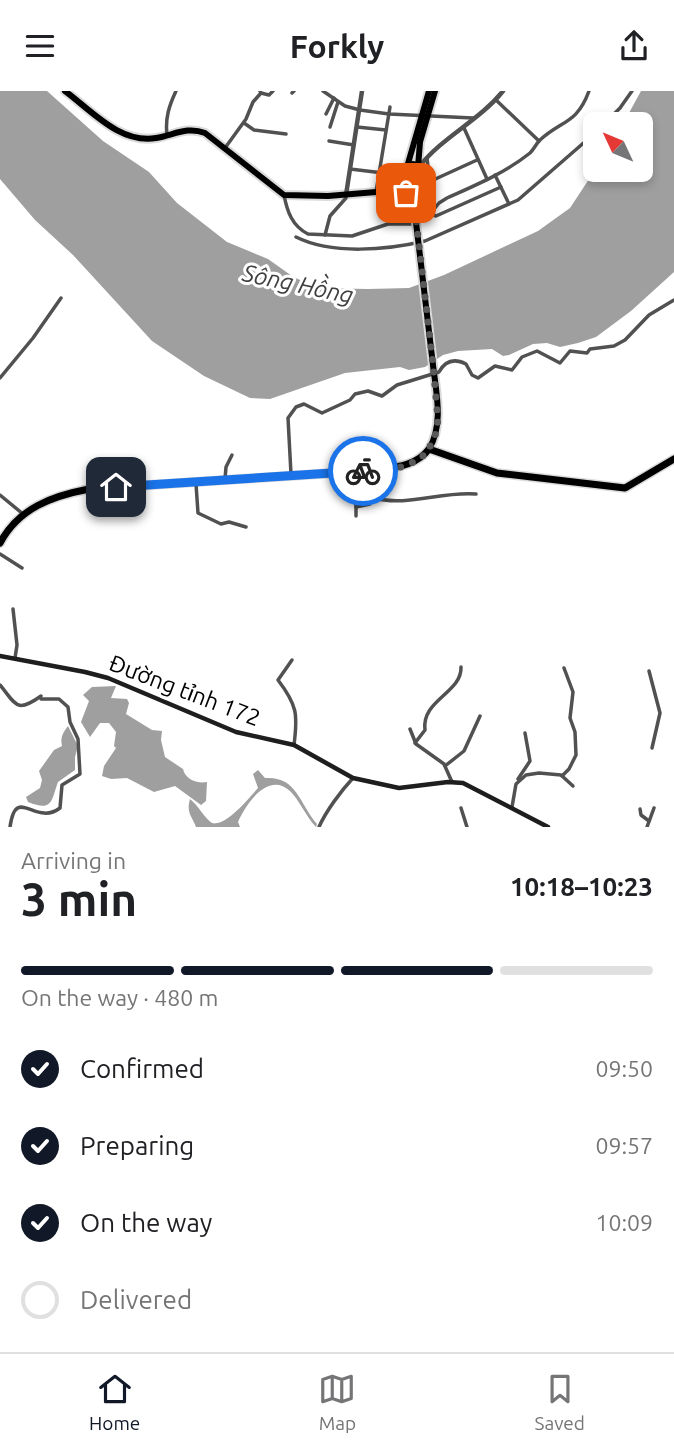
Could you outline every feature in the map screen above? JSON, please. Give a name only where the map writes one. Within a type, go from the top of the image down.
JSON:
[{"type":"highway","points":[[0,543],[12,525],[23,515],[55,497],[80,491],[369,470],[408,464],[422,457],[429,449],[497,473],[625,488],[674,460]]},
{"type":"main road","points":[[65,91],[128,137],[148,139],[191,129],[198,130],[284,195],[346,195],[402,191],[414,202]]},
{"type":"main road","points":[[412,193],[418,170],[429,91]]},
{"type":"main road","points":[[429,449],[434,442],[438,419],[414,202],[405,171],[435,91]]},
{"type":"main road","points":[[379,191],[414,164],[418,170]]},
{"type":"main road","name":"Đường tỉnh 172","points":[[0,656],[94,674],[236,732],[293,745],[353,778],[399,788],[452,782],[468,785],[548,827]]},
{"type":"street","points":[[167,135],[165,121],[176,91]]},
{"type":"street","points":[[225,148],[244,123],[260,92],[269,95],[274,91]]},
{"type":"street","points":[[323,91],[345,106],[360,110],[476,119]]},
{"type":"street","points":[[325,235],[330,216],[346,198],[362,91]]},
{"type":"street","points":[[418,170],[431,151],[476,119],[503,91]]},
{"type":"street","points":[[580,91],[587,97]]},
{"type":"street","points":[[284,195],[289,215],[301,231],[308,234],[352,236],[388,224],[412,224],[430,214],[447,198],[488,179],[533,151],[539,141],[570,121],[582,107],[589,91]]},
{"type":"street","points":[[616,112],[632,91]]},
{"type":"street","points":[[326,114],[336,100]]},
{"type":"street","points":[[330,127],[336,100]]},
{"type":"street","points":[[496,100],[539,141]]},
{"type":"street","points":[[379,191],[379,173],[390,107]]},
{"type":"street","points":[[244,123],[254,130],[286,134]]},
{"type":"street","points":[[357,127],[386,130]]},
{"type":"street","points":[[464,128],[488,179]]},
{"type":"street","points":[[329,141],[354,145]]},
{"type":"street","points":[[420,142],[431,151]]},
{"type":"street","points":[[296,237],[321,246],[347,249],[411,244],[443,234],[517,200],[583,143]]},
{"type":"street","points":[[427,156],[434,187]]},
{"type":"street","points":[[431,181],[477,160]]},
{"type":"street","points":[[350,169],[379,173],[405,171]]},
{"type":"street","points":[[495,175],[509,204]]},
{"type":"street","points":[[430,214],[436,216],[501,187]]},
{"type":"street","points":[[0,378],[33,338],[61,297]]},
{"type":"street","points":[[291,476],[288,418],[296,407],[304,404],[321,413],[350,400],[355,394],[368,391],[382,396],[397,384],[434,374],[449,361],[466,363],[472,375],[478,378],[495,366],[512,370],[522,357],[537,351],[560,363],[570,351],[587,353],[590,349],[614,346],[625,340],[649,315],[674,300]]},
{"type":"street","points":[[225,479],[226,467],[232,455]]},
{"type":"street","points":[[356,507],[370,504],[373,498],[369,470]]},
{"type":"street","points":[[349,471],[349,488],[356,507],[356,516]]},
{"type":"street","points":[[196,481],[198,513],[221,524],[229,522],[246,527]]},
{"type":"street","points":[[373,498],[398,502],[452,494],[476,494]]},
{"type":"street","points":[[0,495],[23,515]]},
{"type":"street","points":[[0,554],[22,568]]},
{"type":"street","points":[[13,610],[17,645],[15,658]]},
{"type":"street","points":[[292,660],[278,680],[296,710],[293,745]]},
{"type":"street","points":[[415,743],[425,730],[424,720],[427,713],[456,682],[461,673],[460,667]]},
{"type":"street","points":[[562,776],[576,755],[575,732],[570,718],[573,692],[564,668]]},
{"type":"street","points":[[649,671],[660,713],[652,748]]},
{"type":"street","points":[[0,685],[10,700],[21,707],[41,698],[59,699],[68,707],[70,722],[79,743],[80,774],[62,785],[60,808],[56,812],[40,814],[16,808],[12,811],[10,827]]},
{"type":"street","points":[[445,765],[464,751],[480,716]]},
{"type":"street","points":[[410,729],[415,743],[445,765],[452,782]]},
{"type":"street","points":[[512,807],[516,785],[530,761],[525,733]]},
{"type":"street","points":[[516,785],[521,779],[534,773],[562,776],[573,786]]},
{"type":"street","points":[[319,827],[327,811],[353,778]]},
{"type":"street","points":[[461,808],[467,827]]},
{"type":"street","points":[[647,827],[654,808]]},
{"type":"street","points":[[640,809],[641,815],[649,821]]},
{"type":"water","name":"Sông Hồng","points":[[0,91],[47,91],[103,141],[149,172],[177,203],[227,242],[268,259],[292,276],[316,288],[409,288],[444,275],[538,231],[570,208],[587,182],[653,182],[653,112],[630,112],[641,91],[674,91],[674,272],[631,311],[596,337],[578,343],[560,347],[547,343],[533,344],[503,356],[492,349],[458,351],[443,355],[425,367],[345,373],[270,399],[250,398],[204,376],[152,341],[73,255],[35,220],[0,179]]},
{"type":"water","points":[[116,686],[111,698],[127,699],[129,703],[126,714],[152,730],[162,731],[165,757],[183,769],[186,776],[192,780],[207,782],[206,801],[201,805],[175,786],[154,792],[127,778],[111,779],[102,776],[104,766],[116,748],[116,732],[109,723],[100,723],[90,737],[81,722],[89,701],[83,695],[92,687]]},
{"type":"water","points":[[68,726],[78,746],[75,770],[58,782],[50,803],[42,806],[28,802],[26,797],[40,788],[42,780],[39,771],[54,750],[62,746],[62,735]]},
{"type":"water","points":[[258,770],[265,778],[284,781],[291,786],[317,824],[316,827],[290,791],[274,785],[266,787],[252,799],[238,822],[240,827],[196,827],[189,811],[190,799],[212,823],[224,821],[258,788],[253,774]]},
{"type":"way so far","points":[[363,471],[401,467],[414,462],[427,453],[436,433],[438,419],[433,365],[414,202],[406,193]]},
{"type":"route","points":[[116,487],[363,471]]}]
